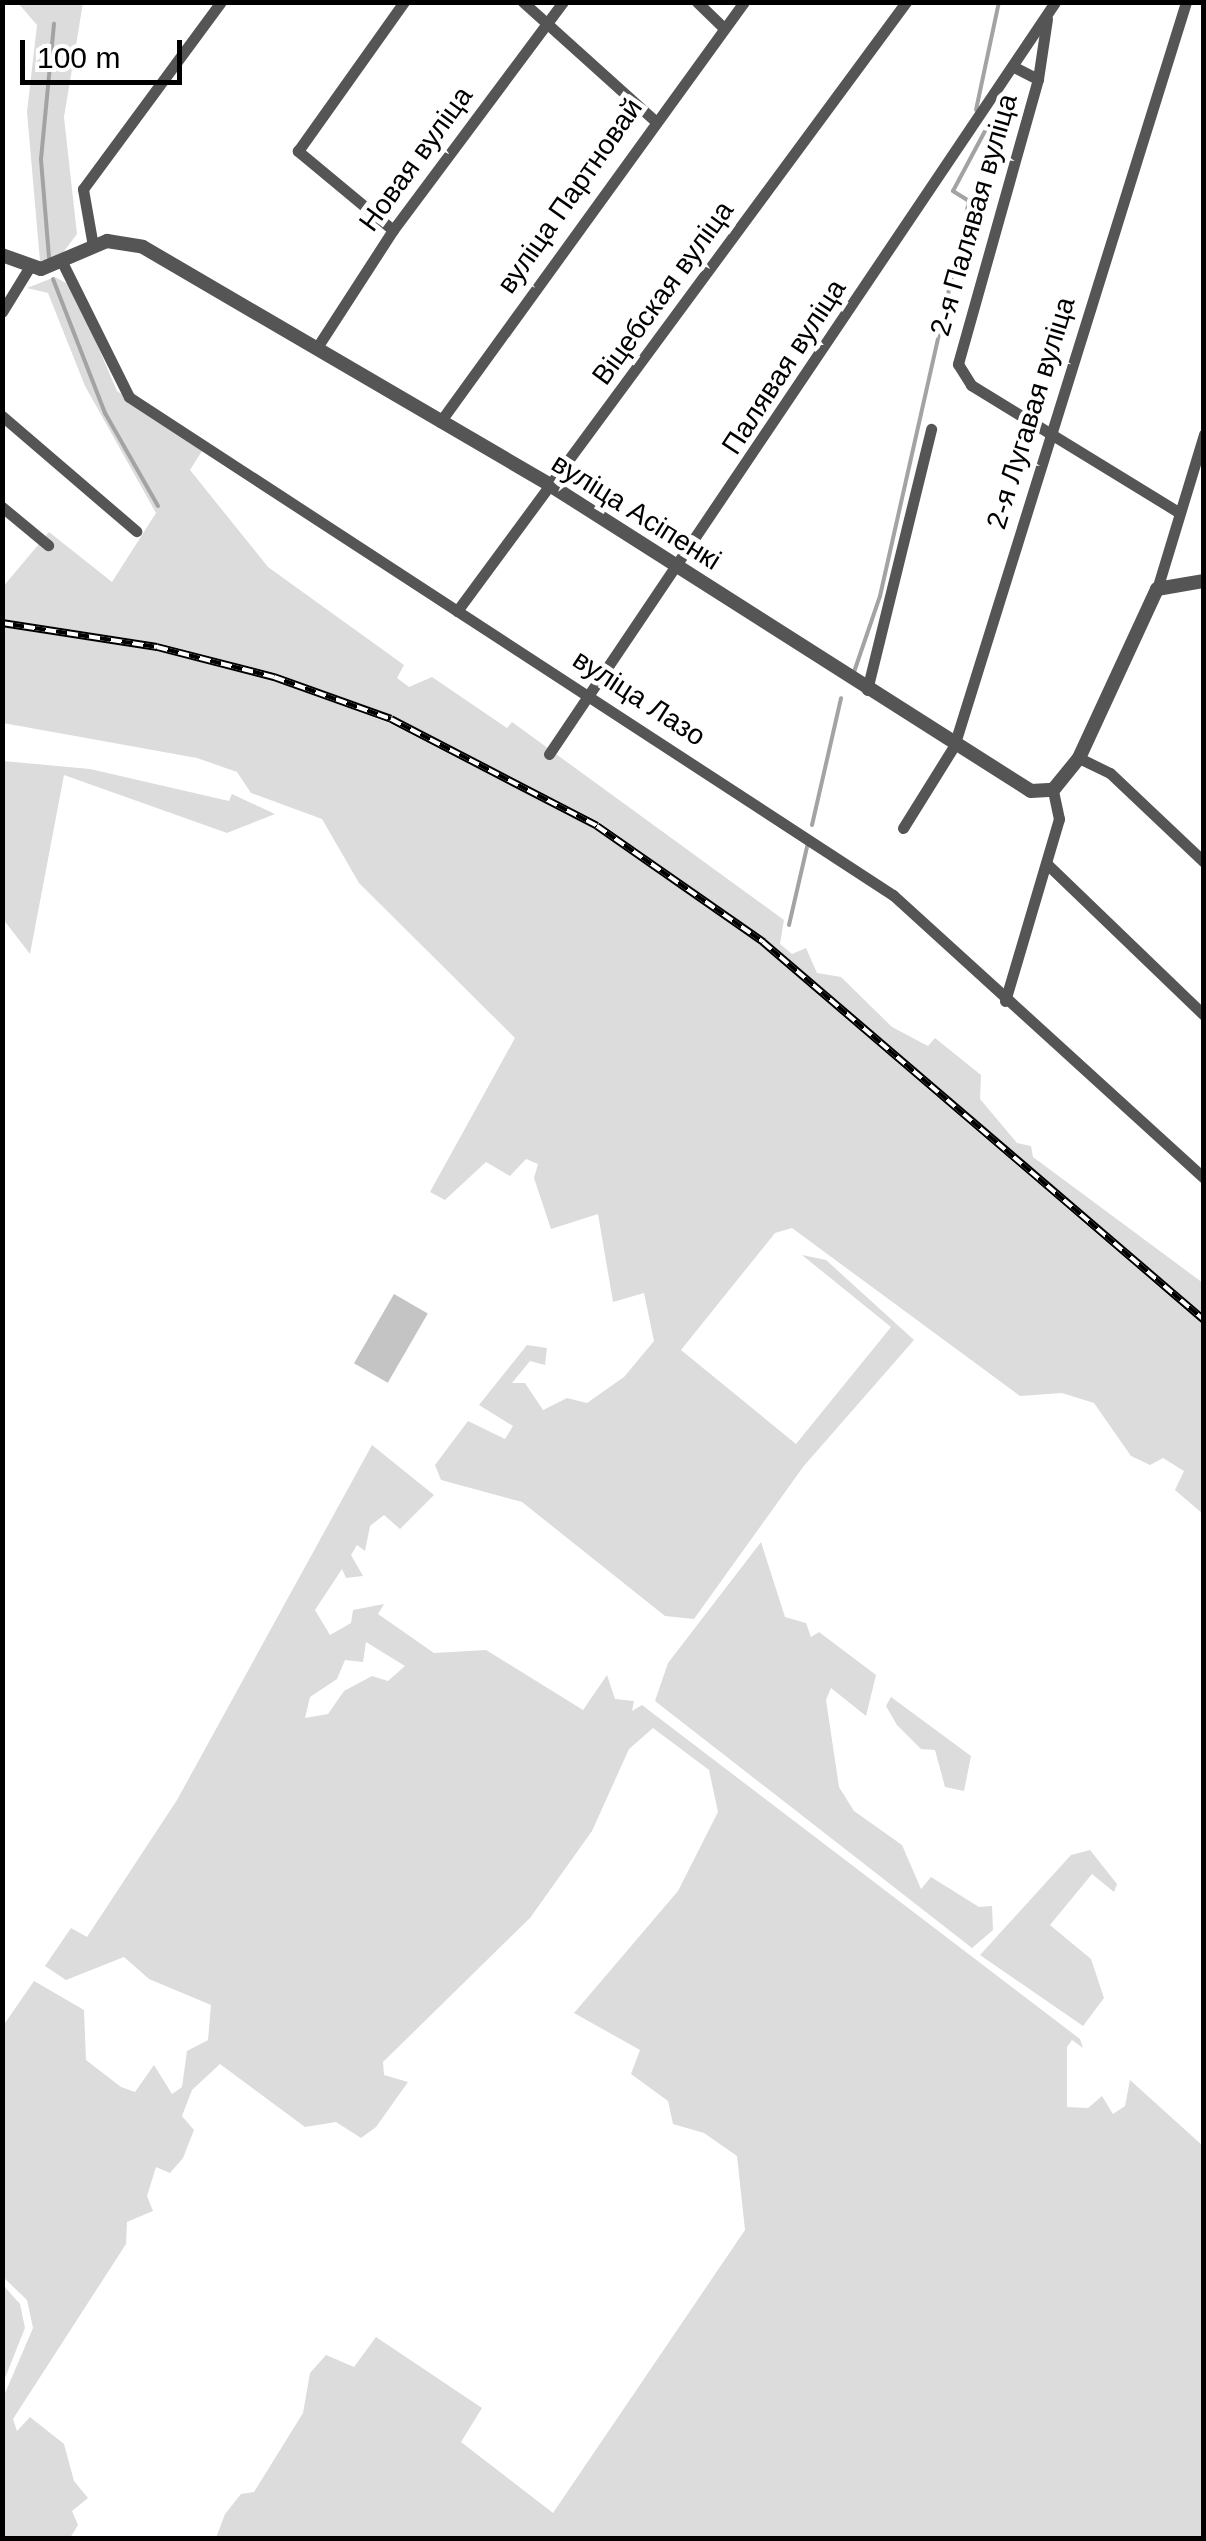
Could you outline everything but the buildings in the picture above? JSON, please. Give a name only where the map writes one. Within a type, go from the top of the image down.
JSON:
[{"type":"street","points":[[2,255],[29,268],[63,264],[93,246],[83,189],[221,2]]},
{"type":"street","points":[[394,230],[298,152],[404,2]]},
{"type":"street","points":[[523,2],[654,120]]},
{"type":"street","name":"Новая вуліца","points":[[316,349],[394,230],[563,2]]},
{"type":"street","points":[[697,2],[724,28]]},
{"type":"street","name":"вуліца Партновай","points":[[440,422],[654,120],[744,2]]},
{"type":"street","name":"Віцебская вуліца","points":[[457,611],[553,488],[906,2]]},
{"type":"street","name":"2-я Лугавая вуліца","points":[[903,828],[954,746],[1186,2]]},
{"type":"street","name":"2-я Палявая вуліца","points":[[1051,8],[1038,79],[958,364],[972,384],[1052,430]]},
{"type":"street","name":"Палявая вуліца","points":[[549,754],[680,570],[1051,8]]},
{"type":"street","name":"2-я Палявая вуліца","points":[[1014,67],[1038,79]]},
{"type":"street","name":"вуліца Асіпенкі","points":[[93,246],[120,240],[143,247],[553,488],[954,746],[1031,791],[1053,790]]},
{"type":"street","name":"вуліца Лазо","points":[[63,264],[129,397],[894,895],[1005,1001],[1204,1178]]},
{"type":"street","points":[[2,312],[29,268]]},
{"type":"street","points":[[2,416],[136,531]]},
{"type":"street","points":[[867,690],[931,429]]},
{"type":"street","points":[[1052,430],[1178,512]]},
{"type":"street","points":[[1005,1001],[1059,819],[1053,790],[1078,758],[1157,588],[1204,434]]},
{"type":"street","points":[[2,507],[48,545]]},
{"type":"street","points":[[1157,588],[1204,581]]},
{"type":"street","points":[[1078,758],[1110,773],[1204,862]]},
{"type":"street","points":[[1048,865],[1204,1015]]},
{"type":"shaded area","points":[[18,3],[83,3],[64,117],[77,234],[59,258],[40,261],[27,112],[37,25]]},
{"type":"shaded area","points":[[55,277],[72,286],[117,391],[202,451],[190,470],[268,567],[404,665],[397,678],[409,687],[432,677],[507,728],[512,722],[784,920],[780,944],[792,954],[806,948],[817,973],[841,977],[892,1027],[928,1046],[935,1038],[981,1075],[980,1099],[1017,1143],[1031,1146],[1033,1157],[1203,1283],[1203,1315],[765,939],[599,822],[393,716],[275,673],[158,643],[3,619],[2,588],[49,532],[112,582],[156,513],[85,386],[48,293],[27,288]]},
{"type":"shaded area","points":[[3,627],[157,651],[273,680],[389,723],[595,829],[760,945],[1203,1325],[1203,1514],[1175,1490],[1184,1471],[1163,1458],[1150,1465],[1131,1456],[1094,1403],[1062,1393],[1020,1396],[792,1228],[775,1233],[681,1350],[796,1444],[891,1327],[802,1255],[826,1260],[914,1340],[803,1467],[694,1619],[665,1616],[522,1502],[441,1480],[435,1465],[468,1421],[505,1439],[513,1426],[479,1405],[527,1345],[547,1348],[545,1365],[530,1361],[512,1383],[525,1383],[543,1410],[567,1398],[587,1403],[624,1377],[654,1341],[644,1293],[613,1302],[598,1214],[551,1229],[534,1178],[538,1164],[526,1159],[510,1176],[486,1162],[445,1200],[430,1192],[515,1038],[359,883],[322,819],[251,793],[237,772],[197,758],[3,723]]},
{"type":"shaded area","points":[[3,761],[90,769],[229,801],[232,794],[275,814],[227,833],[64,775],[30,954],[3,919]]},
{"type":"shaded area","points":[[372,1445],[434,1495],[400,1529],[384,1515],[370,1526],[365,1551],[357,1545],[351,1555],[363,1576],[346,1578],[342,1569],[315,1610],[330,1635],[351,1623],[353,1610],[384,1604],[378,1614],[434,1653],[486,1650],[583,1710],[607,1675],[615,1699],[634,1701],[632,1711],[642,1705],[1080,2039],[1083,2048],[1072,2040],[1067,2047],[1067,2107],[1088,2108],[1102,2096],[1113,2114],[1125,2106],[1130,2080],[1203,2146],[1203,2538],[216,2538],[225,2514],[241,2494],[254,2492],[303,2413],[310,2373],[326,2355],[354,2367],[376,2337],[482,2408],[461,2442],[553,2513],[745,2230],[737,2156],[704,2133],[673,2124],[668,2101],[631,2074],[640,2050],[574,2013],[678,1891],[718,1812],[709,1770],[653,1728],[629,1749],[592,1831],[530,1918],[383,2062],[384,2075],[408,2082],[376,2127],[361,2138],[336,2122],[305,2127],[220,2064],[192,2090],[182,2116],[194,2130],[183,2158],[170,2173],[156,2167],[147,2196],[153,2211],[127,2222],[126,2244],[13,2419],[17,2431],[30,2417],[64,2444],[74,2481],[88,2498],[72,2511],[78,2525],[70,2538],[3,2538],[3,2398],[33,2328],[27,2300],[3,2277],[3,2026],[34,1981],[84,2010],[86,2060],[121,2087],[135,2092],[154,2065],[172,2094],[182,2087],[187,2051],[208,2040],[211,2005],[149,1979],[124,1957],[66,1980],[45,1966],[71,1928],[87,1937],[177,1800]],"holes":[[[366,1642],[405,1666],[388,1681],[372,1676],[344,1691],[328,1714],[305,1718],[310,1697],[337,1679],[345,1660],[363,1662]]]},
{"type":"shaded area","points":[[761,1542],[785,1617],[806,1623],[811,1637],[819,1632],[876,1675],[866,1716],[831,1688],[826,1700],[839,1787],[854,1811],[902,1845],[921,1889],[931,1877],[979,1907],[992,1906],[993,1930],[972,1948],[655,1701],[668,1663]]},
{"type":"shaded area","points":[[891,1697],[971,1756],[964,1791],[945,1787],[935,1750],[921,1749],[897,1725],[886,1706]]},
{"type":"shaded area","points":[[1090,1850],[1117,1884],[1114,1892],[1092,1874],[1050,1925],[1091,1959],[1104,1998],[1083,2026],[980,1955],[1071,1855]]},
{"type":"shaded area","points":[[3,2285],[20,2304],[25,2328],[3,2383]]},
{"type":"waterway","points":[[976,110],[999,2]]},
{"type":"waterway","points":[[49,257],[41,159],[54,24]]},
{"type":"waterway","points":[[853,675],[880,596],[969,201],[953,191],[985,131]]},
{"type":"waterway","points":[[53,279],[105,413],[158,506]]},
{"type":"waterway","points":[[812,825],[841,698]]},
{"type":"waterway","points":[[789,925],[808,843]]},
{"type":"railway","points":[[2,623],[157,647],[274,677],[391,719],[597,826],[763,942],[1204,1320]]}]
